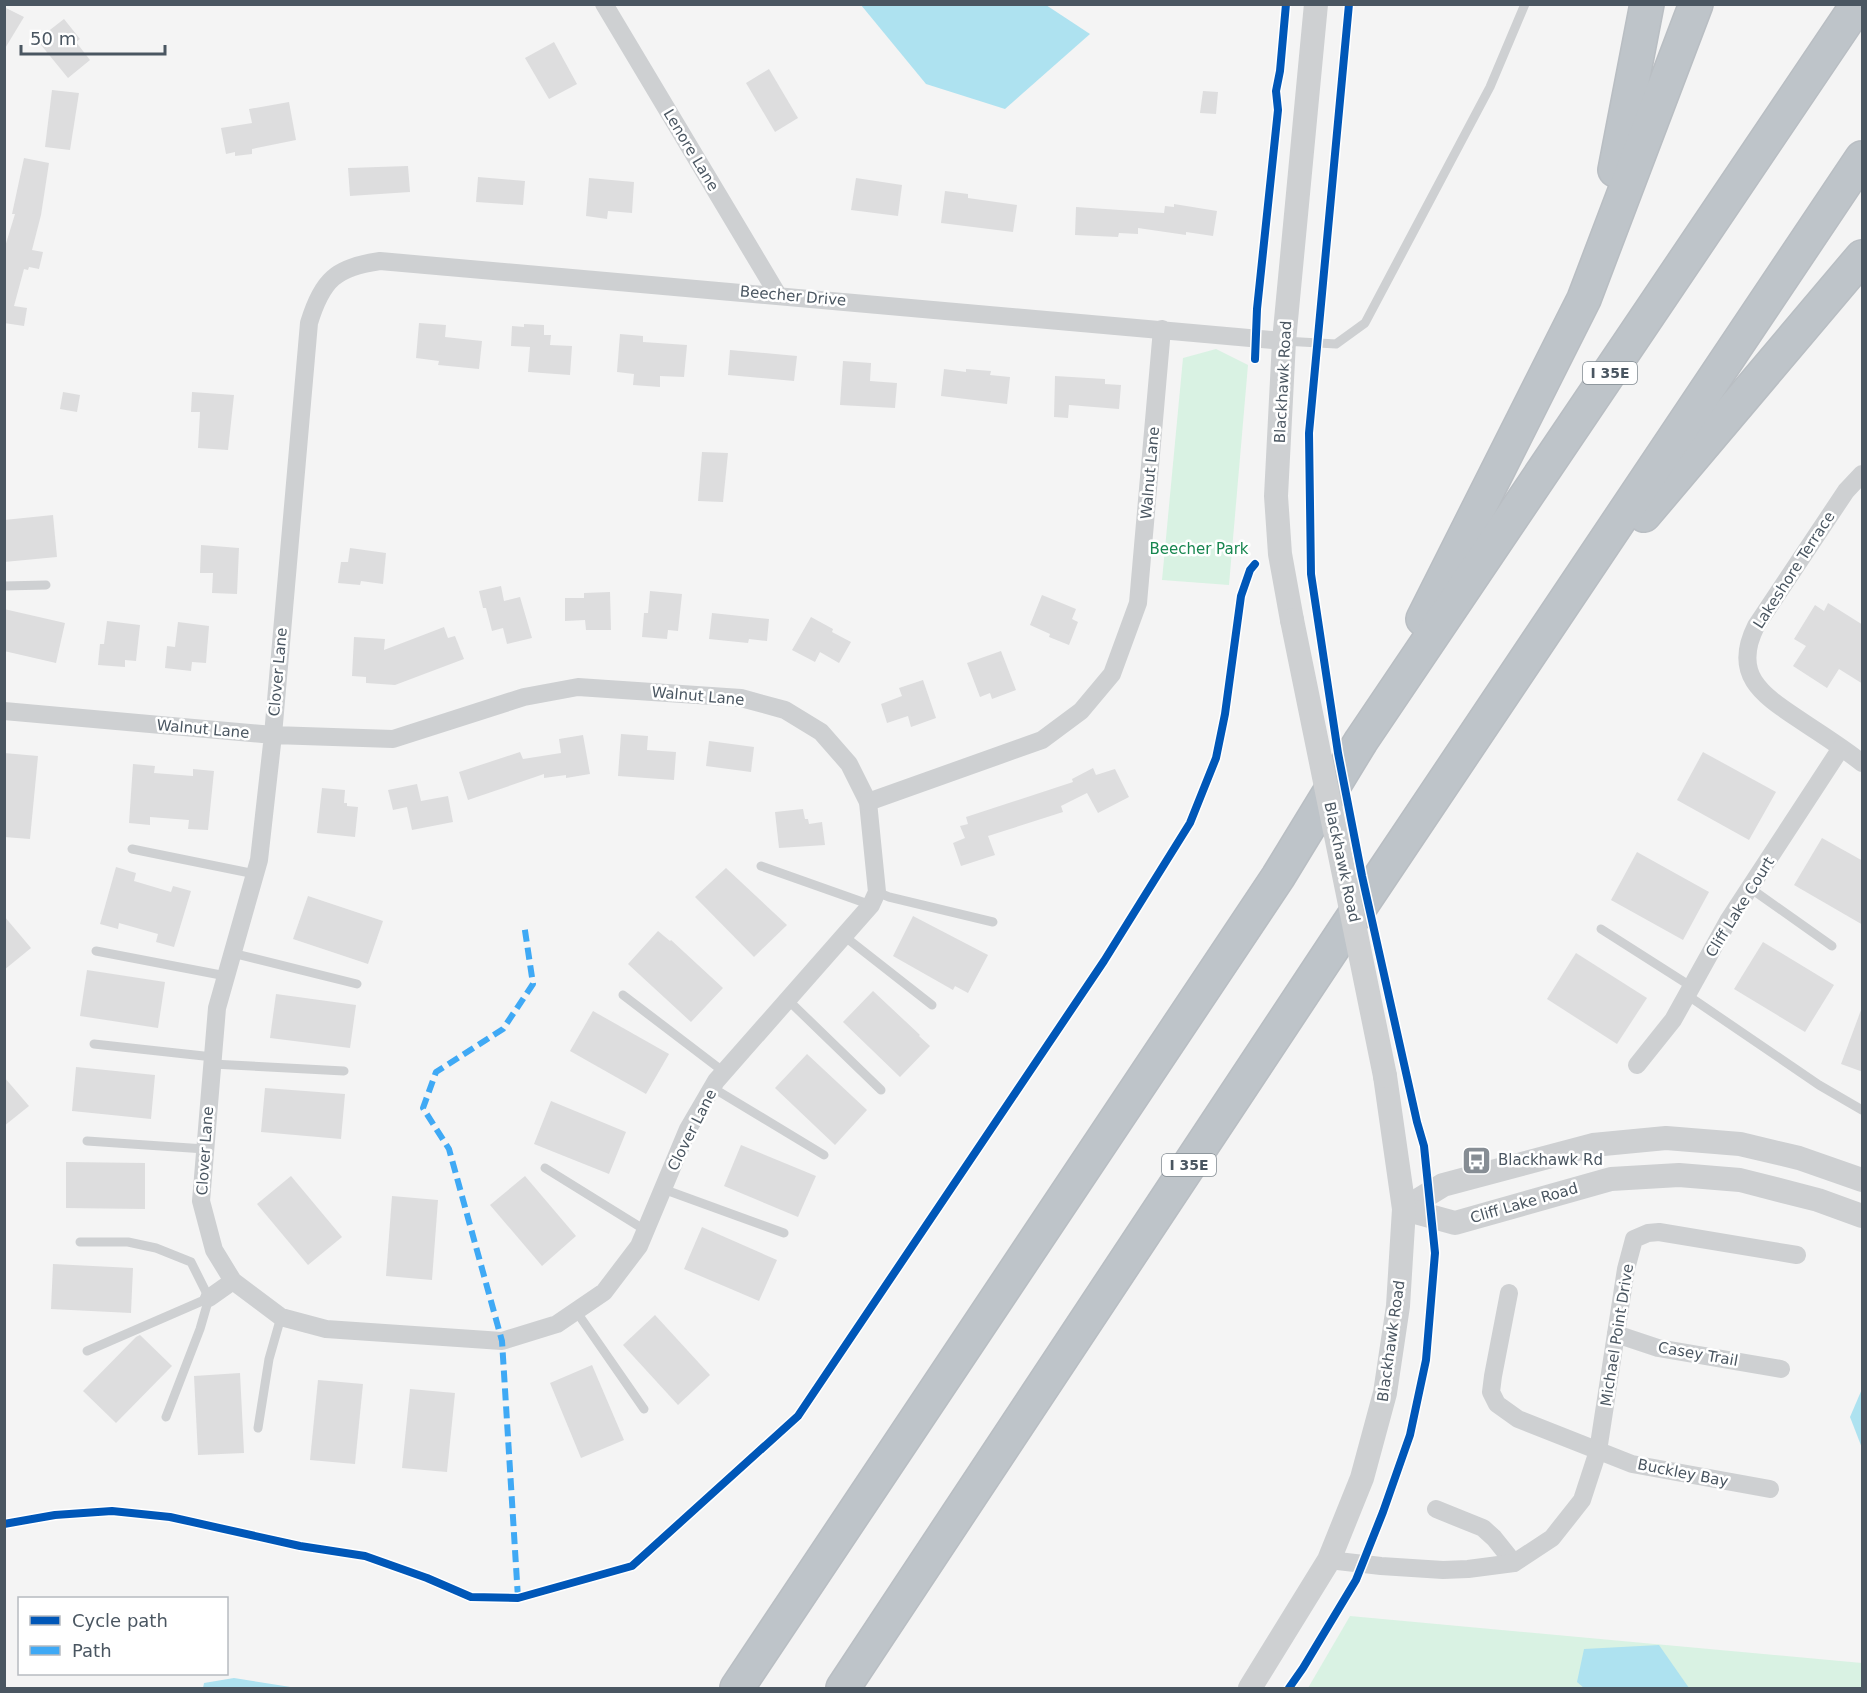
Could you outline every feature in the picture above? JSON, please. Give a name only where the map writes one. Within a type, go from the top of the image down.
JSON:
[{"type":"highway","points":[[1584,299],[1622,140],[1647,4]]},
{"type":"highway","points":[[1361,741],[1584,299],[1696,4]]},
{"type":"highway","name":"I 35E","points":[[737,1689],[1278,877],[1361,741],[1858,4]]},
{"type":"highway","name":"I 35E","points":[[843,1689],[1536,642],[1863,158]]},
{"type":"highway","points":[[1536,642],[1863,257]]},
{"type":"street","name":"Lenore Lane","points":[[604,4],[778,294]]},
{"type":"street","name":"Blackhawk Road","points":[[1250,1689],[1329,1560],[1362,1478],[1385,1393],[1398,1306],[1404,1209],[1385,1076],[1280,554],[1276,496],[1284,341],[1316,4]]},
{"type":"street","name":"Beecher Drive","points":[[316,299],[333,277],[356,264],[380,261],[778,294],[1284,341]]},
{"type":"street","name":"Clover Lane","points":[[316,299],[309,323],[273,735],[259,860],[217,1008],[205,1149],[201,1201],[214,1250],[233,1281],[281,1317],[326,1329],[502,1341],[556,1324],[604,1292],[639,1246],[688,1129],[713,1088],[724,1072],[844,936],[874,898]]},
{"type":"street","name":"Walnut Lane","points":[[4,711],[273,735],[393,739],[524,697],[578,687],[741,698],[785,710],[821,732],[849,764],[868,802],[1042,740],[1081,711],[1112,675],[1138,603],[1162,329]]},
{"type":"street","name":"Lakeshore Terrace","points":[[1863,474],[1846,491],[1756,626],[1751,636],[1747,656],[1751,676],[1762,693],[1863,763]]},
{"type":"street","name":"Cliff Lake Court","points":[[1637,1065],[1673,1020],[1728,921],[1841,748]]},
{"type":"street","points":[[868,802],[874,898]]},
{"type":"street","points":[[1404,1209],[1443,1185],[1593,1144],[1666,1138],[1740,1144],[1799,1158],[1863,1180]]},
{"type":"street","name":"Cliff Lake Road","points":[[1404,1209],[1455,1223],[1611,1179],[1679,1175],[1740,1180],[1818,1200],[1863,1216]]},
{"type":"street","name":"Michael Point Drive","points":[[1329,1560],[1443,1570],[1514,1563],[1552,1538],[1582,1500],[1598,1451],[1626,1269],[1634,1239],[1648,1233],[1659,1232],[1797,1255]]},
{"type":"street","points":[[209,1298],[233,1281]]},
{"type":"street","name":"Buckley Bay","points":[[1509,1293],[1491,1392],[1497,1404],[1518,1419],[1632,1464],[1770,1489]]},
{"type":"street","name":"Casey Trail","points":[[1616,1334],[1658,1348],[1781,1369]]},
{"type":"street","points":[[1436,1509],[1482,1528],[1494,1538],[1514,1563]]},
{"type":"lane","points":[[1284,341],[1336,344],[1365,323],[1490,87],[1525,4]]},
{"type":"lane","points":[[4,586],[46,585]]},
{"type":"lane","points":[[132,849],[255,874]]},
{"type":"lane","points":[[761,866],[874,898],[889,897],[993,922]]},
{"type":"lane","points":[[1750,888],[1832,946]]},
{"type":"lane","points":[[1601,929],[1819,1085],[1863,1110]]},
{"type":"lane","points":[[844,936],[932,1005]]},
{"type":"lane","points":[[96,951],[226,976]]},
{"type":"lane","points":[[232,953],[357,984]]},
{"type":"lane","points":[[623,995],[724,1072]]},
{"type":"lane","points":[[788,1000],[881,1090]]},
{"type":"lane","points":[[94,1044],[213,1061],[344,1071]]},
{"type":"lane","points":[[713,1088],[824,1155]]},
{"type":"lane","points":[[87,1141],[205,1149]]},
{"type":"lane","points":[[545,1168],[645,1230]]},
{"type":"lane","points":[[663,1189],[784,1233]]},
{"type":"lane","points":[[80,1242],[128,1242],[156,1248],[191,1262],[209,1298],[198,1337],[166,1417]]},
{"type":"lane","points":[[87,1351],[209,1298]]},
{"type":"lane","points":[[576,1311],[644,1410]]},
{"type":"lane","points":[[258,1428],[269,1359],[281,1317]]},
{"type":"green space","name":"Beecher Park","points":[[1216,349],[1248,365],[1229,585],[1162,580],[1183,358]]},
{"type":"green space","points":[[1350,1616],[1862,1663],[1862,1688],[1308,1688]]},
{"type":"water","points":[[861,5],[1046,5],[1090,34],[1005,109],[926,84]]},
{"type":"water","points":[[1862,1389],[1862,1448],[1850,1417]]},
{"type":"water","points":[[1659,1645],[1689,1688],[1584,1688],[1577,1682],[1584,1649]]},
{"type":"water","points":[[234,1678],[297,1688],[203,1688],[204,1683]]},
{"type":"building","points":[[4,7],[24,17],[4,50]]},
{"type":"building","points":[[64,19],[80,39],[76,42],[90,60],[68,78],[37,40]]},
{"type":"building","points":[[554,42],[577,84],[549,99],[525,58]]},
{"type":"building","points":[[769,69],[798,118],[775,132],[746,83]]},
{"type":"building","points":[[52,90],[79,93],[70,150],[45,147]]},
{"type":"building","points":[[1203,91],[1218,92],[1216,114],[1200,113]]},
{"type":"building","points":[[289,102],[296,140],[252,149],[252,154],[235,156],[235,152],[226,154],[221,128],[252,123],[249,109]]},
{"type":"building","points":[[24,158],[49,163],[41,215],[32,250],[43,252],[39,269],[29,267],[28,270],[24,269],[14,306],[27,308],[24,326],[4,323],[4,250],[15,214],[12,214]]},
{"type":"building","points":[[408,166],[410,192],[350,196],[348,168]]},
{"type":"building","points":[[478,177],[525,181],[523,205],[476,202]]},
{"type":"building","points":[[589,178],[634,182],[632,213],[608,211],[607,219],[586,216]]},
{"type":"building","points":[[856,178],[902,185],[898,216],[851,210]]},
{"type":"building","points":[[945,191],[968,194],[968,198],[1017,205],[1013,232],[941,223]]},
{"type":"building","points":[[1174,204],[1217,211],[1213,236],[1186,232],[1186,235],[1138,228],[1138,234],[1119,233],[1118,237],[1075,235],[1076,207],[1164,213],[1165,206],[1174,207]]},
{"type":"building","points":[[419,323],[446,325],[445,337],[482,341],[479,369],[438,365],[439,361],[416,358]]},
{"type":"building","points":[[524,324],[544,325],[544,335],[551,335],[550,345],[572,346],[570,375],[528,372],[530,347],[511,346],[512,326],[524,327]]},
{"type":"building","points":[[620,334],[643,336],[643,342],[687,345],[684,377],[660,376],[660,387],[633,385],[634,374],[617,372]]},
{"type":"building","points":[[730,350],[797,356],[794,381],[728,375]]},
{"type":"building","points":[[843,361],[871,363],[870,381],[897,383],[895,408],[840,405]]},
{"type":"building","points":[[944,369],[966,372],[966,369],[991,371],[990,375],[1010,377],[1007,404],[941,396]]},
{"type":"building","points":[[1055,376],[1105,379],[1105,384],[1121,385],[1119,409],[1069,405],[1068,418],[1054,417]]},
{"type":"building","points":[[63,392],[80,395],[77,412],[60,409]]},
{"type":"building","points":[[192,392],[234,395],[228,450],[198,448],[200,412],[191,412]]},
{"type":"building","points":[[702,452],[728,453],[723,502],[698,501]]},
{"type":"building","points":[[53,515],[57,557],[4,562],[4,520]]},
{"type":"building","points":[[201,545],[239,548],[237,594],[212,593],[213,573],[200,573]]},
{"type":"building","points":[[350,548],[386,553],[383,584],[361,581],[360,585],[338,583],[341,562],[348,562]]},
{"type":"building","points":[[501,586],[504,601],[520,597],[532,638],[507,644],[503,628],[492,631],[479,591]]},
{"type":"building","points":[[650,591],[682,594],[678,631],[668,630],[667,639],[642,637],[644,613],[648,613]]},
{"type":"building","points":[[610,592],[611,630],[586,630],[585,620],[565,621],[565,598],[584,598],[584,593]]},
{"type":"building","points":[[1042,595],[1076,609],[1072,619],[1078,622],[1069,645],[1049,637],[1050,634],[1030,625]]},
{"type":"building","points":[[1828,603],[1863,625],[1863,684],[1839,669],[1827,688],[1793,666],[1806,646],[1794,639],[1815,605],[1824,611]]},
{"type":"building","points":[[4,609],[65,623],[56,663],[4,651]]},
{"type":"building","points":[[712,613],[769,619],[767,641],[749,639],[748,643],[709,639]]},
{"type":"building","points":[[811,617],[851,642],[839,663],[820,652],[815,662],[792,650]]},
{"type":"building","points":[[107,621],[140,625],[136,661],[125,660],[125,667],[98,665],[100,644],[104,644]]},
{"type":"building","points":[[178,622],[209,626],[206,663],[192,662],[191,671],[165,668],[167,646],[175,647]]},
{"type":"building","points":[[444,627],[448,638],[455,636],[464,659],[395,685],[366,683],[366,677],[352,676],[354,637],[385,639],[384,650]]},
{"type":"building","points":[[1001,651],[1016,690],[992,699],[990,693],[980,697],[967,663]]},
{"type":"building","points":[[923,680],[936,718],[911,727],[908,716],[887,723],[881,704],[902,696],[899,688]]},
{"type":"building","points":[[621,734],[648,736],[647,750],[676,752],[674,780],[618,776]]},
{"type":"building","points":[[583,735],[590,774],[566,778],[566,775],[544,778],[544,774],[468,800],[459,772],[520,752],[523,759],[561,753],[559,739]]},
{"type":"building","points":[[709,741],[754,747],[751,772],[706,766]]},
{"type":"building","points":[[1703,752],[1776,792],[1749,840],[1677,800]]},
{"type":"building","points":[[4,753],[38,756],[30,839],[4,837]]},
{"type":"building","points":[[133,764],[155,766],[154,773],[193,776],[193,769],[214,771],[208,830],[188,829],[189,820],[150,817],[150,825],[129,823]]},
{"type":"building","points":[[1093,768],[1096,775],[1115,769],[1129,797],[1098,813],[1087,793],[1061,806],[1063,812],[988,836],[995,855],[961,866],[953,843],[965,838],[960,826],[968,824],[966,817],[1073,782],[1072,779]]},
{"type":"building","points":[[417,784],[421,801],[448,796],[453,822],[412,830],[407,807],[393,810],[388,790]]},
{"type":"building","points":[[322,788],[345,790],[344,803],[347,803],[347,806],[358,807],[355,837],[317,833]]},
{"type":"building","points":[[803,809],[805,819],[808,819],[809,824],[822,822],[825,845],[779,848],[775,812]]},
{"type":"building","points":[[1822,838],[1863,861],[1863,925],[1794,885]]},
{"type":"building","points":[[1637,852],[1709,892],[1683,940],[1611,900]]},
{"type":"building","points":[[116,867],[136,873],[134,881],[171,892],[173,886],[191,891],[174,947],[156,942],[158,934],[119,923],[118,929],[100,924]]},
{"type":"building","points":[[726,868],[787,925],[754,957],[695,897]]},
{"type":"building","points":[[308,896],[383,921],[368,964],[293,939]]},
{"type":"building","points":[[4,916],[31,948],[4,970]]},
{"type":"building","points":[[913,916],[988,955],[968,993],[955,986],[953,990],[893,956]]},
{"type":"building","points":[[658,931],[671,940],[723,988],[691,1022],[628,964]]},
{"type":"building","points":[[1763,942],[1834,985],[1805,1032],[1734,989]]},
{"type":"building","points":[[1576,953],[1647,998],[1617,1044],[1547,999]]},
{"type":"building","points":[[87,970],[165,982],[158,1028],[80,1016]]},
{"type":"building","points":[[873,991],[930,1046],[900,1077],[843,1022]]},
{"type":"building","points":[[276,994],[356,1005],[350,1048],[270,1038]]},
{"type":"building","points":[[1861,1010],[1863,1011],[1863,1072],[1841,1064]]},
{"type":"building","points":[[593,1011],[669,1054],[646,1094],[570,1051]]},
{"type":"building","points":[[807,1054],[867,1110],[835,1145],[775,1088]]},
{"type":"building","points":[[76,1067],[155,1075],[151,1119],[72,1111]]},
{"type":"building","points":[[4,1077],[29,1106],[4,1126]]},
{"type":"building","points":[[265,1088],[345,1094],[341,1139],[261,1132]]},
{"type":"building","points":[[551,1101],[626,1132],[609,1174],[534,1144]]},
{"type":"building","points":[[741,1145],[816,1176],[798,1217],[724,1186]]},
{"type":"building","points":[[66,1162],[145,1163],[145,1209],[66,1208]]},
{"type":"building","points":[[291,1176],[342,1237],[308,1265],[257,1204]]},
{"type":"building","points":[[525,1176],[576,1236],[542,1266],[490,1205]]},
{"type":"building","points":[[392,1196],[438,1200],[432,1280],[386,1276]]},
{"type":"building","points":[[702,1227],[777,1260],[759,1301],[684,1269]]},
{"type":"building","points":[[53,1264],[133,1268],[131,1313],[51,1309]]},
{"type":"building","points":[[655,1315],[710,1375],[678,1405],[623,1345]]},
{"type":"building","points":[[140,1335],[172,1366],[116,1423],[83,1391]]},
{"type":"building","points":[[592,1365],[624,1440],[581,1458],[550,1383]]},
{"type":"building","points":[[240,1373],[244,1453],[198,1455],[194,1376]]},
{"type":"building","points":[[318,1380],[363,1384],[355,1464],[310,1460]]},
{"type":"building","points":[[410,1389],[455,1393],[447,1472],[402,1468]]},
{"type":"marked path","points":[[518,1598],[502,1341],[449,1149],[423,1108],[436,1072],[503,1029],[533,984],[524,924]]},
{"type":"cycle path","points":[[1255,359],[1257,309],[1278,110],[1276,91],[1286,4]]},
{"type":"cycle path","points":[[1289,1688],[1356,1580],[1410,1435],[1426,1360],[1435,1253],[1424,1146],[1362,876],[1338,753],[1311,574],[1309,433],[1349,4]]},
{"type":"cycle path","points":[[4,1524],[55,1515],[112,1511],[170,1517],[300,1546],[365,1556],[427,1578],[471,1597],[518,1598],[632,1566],[798,1416],[1104,961],[1190,823],[1216,758],[1225,714],[1241,596],[1250,570],[1255,564]]},
{"type":"place","name":"Blackhawk Rd","points":[[1477,1160]]}]
